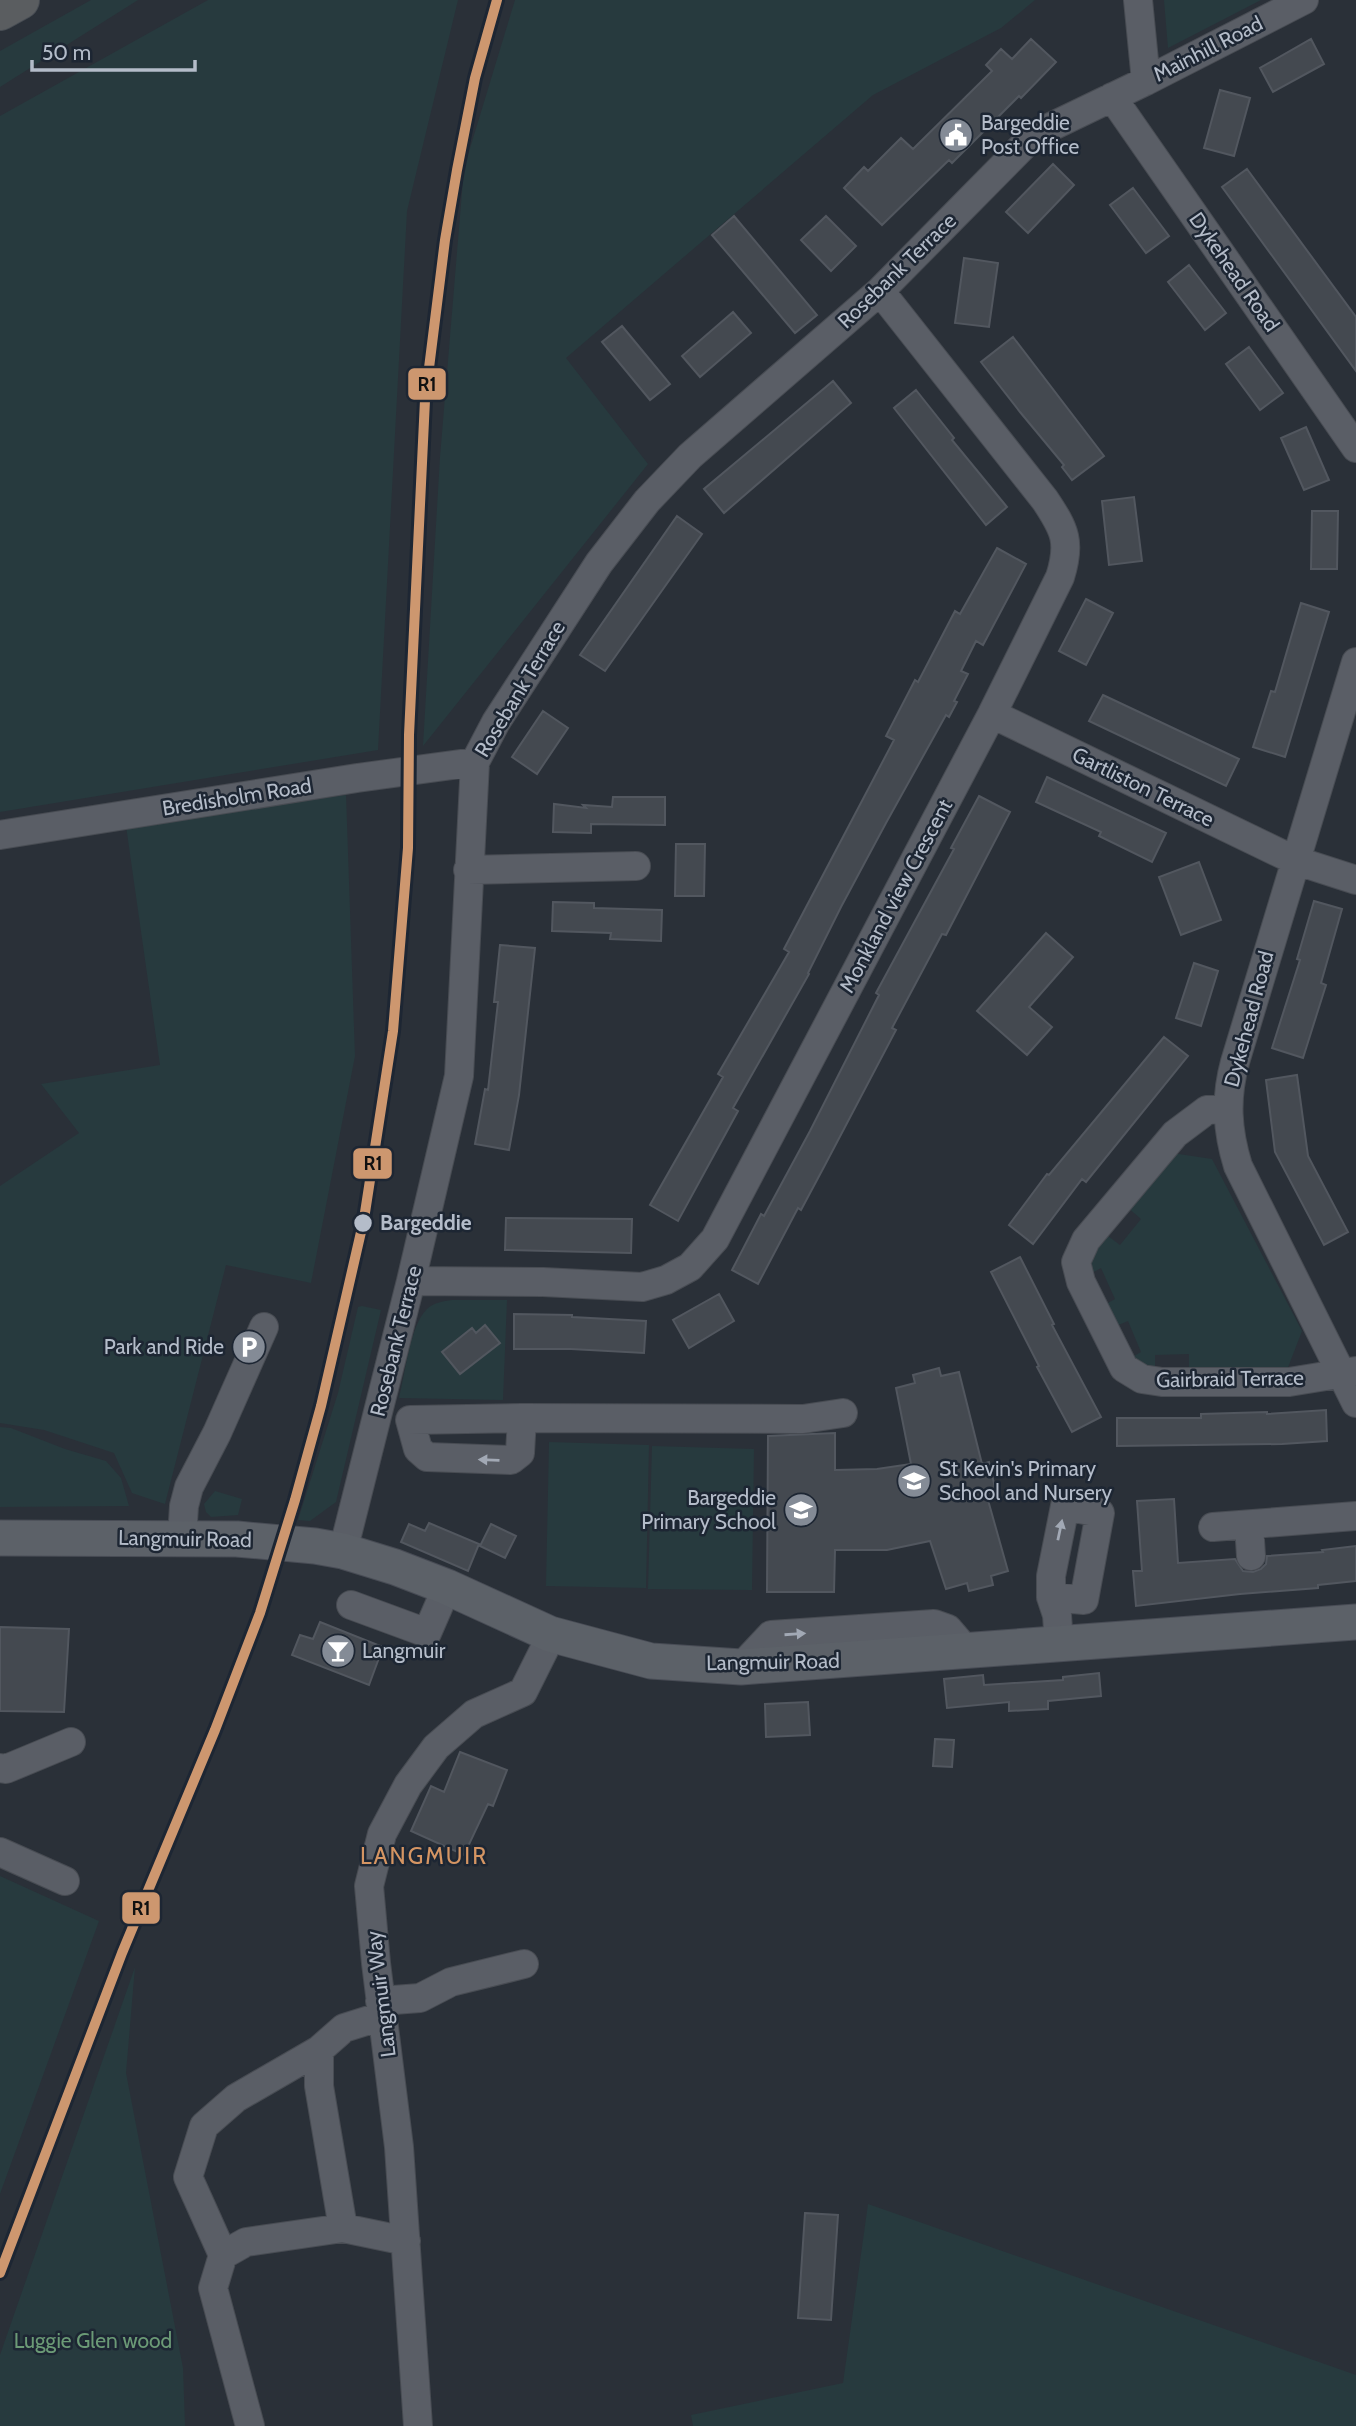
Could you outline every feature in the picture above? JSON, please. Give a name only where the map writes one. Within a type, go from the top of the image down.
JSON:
[{"type":"highway","points":[[0,11],[20,0]]},
{"type":"main road","name":"Langmuir Road","points":[[0,1538],[237,1539],[329,1549],[395,1567],[447,1587],[550,1634],[651,1661],[741,1667],[1356,1622]]},
{"type":"street","points":[[1138,0],[1146,81]]},
{"type":"street","name":"Mainhill Road","points":[[1112,97],[1304,0]]},
{"type":"street","name":"Rosebank Terrace","points":[[329,1549],[375,1424],[459,1076],[475,762],[496,722],[599,564],[647,501],[690,456],[880,291],[1034,135],[1112,97]]},
{"type":"street","name":"Dykehead Road","points":[[1112,97],[1356,448]]},
{"type":"street","name":"Monkland view Crescent","points":[[411,1281],[543,1282],[642,1287],[666,1280],[690,1267],[715,1239],[992,714],[1060,578],[1067,554],[1061,524],[880,291]]},
{"type":"street","name":"Dykehead Road","points":[[1356,662],[1230,1079],[1227,1108],[1229,1139],[1238,1167],[1349,1372],[1356,1403]]},
{"type":"street","name":"Gartliston Terrace","points":[[992,714],[1294,860],[1356,880]]},
{"type":"street","name":"Bredisholm Road","points":[[0,835],[475,762]]},
{"type":"street","points":[[468,870],[636,866]]},
{"type":"street","name":"Gairbraid Terrace","points":[[1227,1108],[1207,1110],[1175,1134],[1086,1240],[1076,1262],[1081,1282],[1124,1368],[1142,1379],[1162,1382],[1289,1382],[1349,1372]]},
{"type":"street","points":[[182,1538],[184,1506],[189,1487],[218,1433],[264,1327]]},
{"type":"street","points":[[375,1424],[397,1420],[522,1418],[803,1419],[843,1413]]},
{"type":"street","points":[[410,1420],[418,1450],[428,1457],[511,1460],[520,1452],[522,1418]]},
{"type":"street","points":[[1213,1527],[1356,1516]]},
{"type":"street","points":[[1249,1525],[1251,1556]]},
{"type":"street","points":[[351,1605],[426,1633],[447,1587]]},
{"type":"street","points":[[1051,1597],[1057,1615],[1059,1644]]},
{"type":"street","name":"Langmuir Way","points":[[418,2426],[399,2147],[381,2009],[369,1886],[383,1834],[408,1785],[436,1746],[474,1714],[523,1692],[550,1634]]},
{"type":"street","points":[[0,1768],[6,1769],[71,1742]]},
{"type":"street","points":[[0,1852],[65,1881]]},
{"type":"street","points":[[250,2426],[214,2288],[223,2255],[188,2177],[204,2126],[236,2098],[319,2050],[344,2028],[381,2009],[420,1998],[451,1982],[524,1964]]},
{"type":"street","points":[[319,2050],[319,2086],[342,2228]]},
{"type":"street","points":[[223,2255],[246,2242],[342,2228],[406,2241]]},
{"type":"green space","points":[[91,0],[138,0],[0,87],[0,51]]},
{"type":"green space","points":[[208,0],[458,0],[407,211],[378,750],[0,812],[0,116]]},
{"type":"green space","points":[[515,0],[1035,0],[1001,28],[873,95],[566,358],[648,464],[423,746],[440,457],[464,168]]},
{"type":"green space","points":[[1164,0],[1261,0],[1168,48]]},
{"type":"green space","points":[[346,795],[355,1056],[311,1283],[226,1265],[165,1504],[132,1493],[114,1453],[44,1430],[0,1423],[0,1186],[79,1133],[41,1084],[160,1065],[126,826]]},
{"type":"green space","points":[[1172,1153],[1212,1159],[1302,1331],[1287,1370],[1189,1374],[1189,1354],[1155,1355],[1155,1375],[1127,1360],[1141,1352],[1128,1321],[1109,1329],[1099,1308],[1115,1299],[1101,1268],[1083,1278],[1104,1233],[1120,1245],[1141,1219],[1126,1206]]},
{"type":"green space","points":[[452,1300],[507,1300],[503,1400],[399,1398],[412,1338],[421,1316],[432,1305]]},
{"type":"green space","points":[[358,1307],[381,1310],[336,1502],[310,1521],[298,1520],[338,1393]]},
{"type":"green space","points":[[0,1427],[11,1428],[65,1449],[106,1461],[121,1478],[129,1506],[0,1507]]},
{"type":"green space","points":[[549,1442],[649,1445],[646,1588],[546,1586]]},
{"type":"green space","points":[[652,1446],[754,1449],[752,1590],[648,1589]]},
{"type":"green space","points":[[215,1491],[242,1499],[238,1515],[211,1517],[206,1512],[204,1504]]},
{"type":"green space","points":[[0,1876],[99,1921],[0,2194]]},
{"type":"green space","name":"Luggie Glen wood","points":[[135,1967],[126,2073],[183,2368],[185,2426],[0,2426],[0,2355]]},
{"type":"green space","points":[[868,2204],[1356,2375],[1356,2426],[693,2426],[691,2415],[843,2383]]},
{"type":"building","points":[[1031,39],[1056,62],[952,163],[949,160],[882,225],[844,188],[864,167],[868,171],[901,138],[913,149],[992,71],[986,65],[1001,49],[1012,59]]},
{"type":"building","points":[[1311,39],[1324,64],[1273,92],[1260,68]]},
{"type":"building","points":[[1220,90],[1250,98],[1234,156],[1204,148]]},
{"type":"building","points":[[1053,164],[1074,185],[1028,233],[1006,212]]},
{"type":"building","points":[[1247,169],[1356,317],[1356,371],[1222,187]]},
{"type":"building","points":[[1133,188],[1169,236],[1146,253],[1110,205]]},
{"type":"building","points":[[734,216],[817,315],[795,333],[712,235]]},
{"type":"building","points":[[826,216],[856,246],[831,271],[801,240]]},
{"type":"building","points":[[964,258],[998,263],[989,327],[955,323]]},
{"type":"building","points":[[1189,265],[1226,313],[1205,330],[1168,282]]},
{"type":"building","points":[[733,312],[751,333],[700,377],[682,356]]},
{"type":"building","points":[[622,326],[670,384],[650,400],[602,342]]},
{"type":"building","points":[[1013,337],[1104,456],[1072,480],[1062,467],[1064,465],[981,362]]},
{"type":"building","points":[[1249,347],[1283,393],[1260,410],[1226,364]]},
{"type":"building","points":[[833,381],[851,403],[724,513],[704,489]]},
{"type":"building","points":[[916,390],[954,438],[952,440],[1007,507],[986,525],[894,408]]},
{"type":"building","points":[[1306,427],[1329,480],[1304,490],[1281,438]]},
{"type":"building","points":[[1134,497],[1142,561],[1109,565],[1102,501]]},
{"type":"building","points":[[1312,511],[1338,511],[1337,569],[1311,569]]},
{"type":"building","points":[[677,516],[702,534],[605,671],[580,655]]},
{"type":"building","points":[[997,548],[1026,564],[983,645],[976,641],[961,671],[968,674],[954,701],[957,702],[949,717],[946,715],[886,823],[809,974],[733,1108],[738,1111],[678,1221],[650,1205],[723,1077],[718,1074],[789,952],[784,949],[894,740],[886,736],[915,680],[918,682],[955,611],[960,614]]},
{"type":"building","points":[[1086,599],[1113,613],[1086,665],[1059,651]]},
{"type":"building","points":[[1301,603],[1329,612],[1285,757],[1253,747],[1271,691],[1275,692]]},
{"type":"building","points":[[1103,695],[1239,759],[1226,786],[1089,721]]},
{"type":"building","points":[[543,711],[568,728],[537,774],[512,757]]},
{"type":"building","points":[[1047,777],[1166,833],[1152,862],[1099,836],[1101,832],[1036,802]]},
{"type":"building","points":[[979,796],[1010,812],[946,935],[942,934],[892,1028],[896,1030],[801,1210],[798,1208],[758,1284],[732,1270],[761,1214],[764,1216],[810,1131],[879,995],[876,993],[954,849],[951,848]]},
{"type":"building","points":[[613,797],[665,797],[665,825],[591,824],[591,833],[553,832],[554,804],[586,808],[583,805],[612,807]]},
{"type":"building","points":[[676,844],[705,844],[704,896],[675,896]]},
{"type":"building","points":[[1199,862],[1221,920],[1181,935],[1159,877]]},
{"type":"building","points":[[1314,901],[1342,909],[1321,983],[1326,985],[1303,1058],[1272,1048],[1300,960],[1297,959]]},
{"type":"building","points":[[553,902],[594,903],[594,908],[662,910],[661,941],[610,939],[611,933],[552,931]]},
{"type":"building","points":[[1046,933],[1073,957],[1029,1007],[1052,1027],[1027,1055],[977,1011]]},
{"type":"building","points":[[500,945],[535,948],[519,1095],[509,1150],[475,1144],[485,1089],[488,1090],[498,1002],[494,1002]]},
{"type":"building","points":[[1194,963],[1218,971],[1201,1026],[1176,1018]]},
{"type":"building","points":[[1164,1037],[1188,1056],[1086,1182],[1082,1179],[1033,1244],[1009,1225],[1047,1174],[1049,1175]]},
{"type":"building","points":[[1297,1075],[1308,1156],[1348,1232],[1324,1245],[1275,1152],[1266,1080]]},
{"type":"building","points":[[506,1218],[632,1219],[631,1253],[505,1250]]},
{"type":"building","points":[[1020,1257],[1054,1324],[1052,1325],[1101,1417],[1072,1432],[991,1272]]},
{"type":"building","points":[[719,1294],[734,1321],[689,1348],[673,1320]]},
{"type":"building","points":[[514,1314],[646,1321],[644,1353],[514,1349]]},
{"type":"building","points":[[485,1325],[500,1343],[460,1374],[442,1352],[472,1328],[476,1333]]},
{"type":"building","name":"St Kevin's Primary School and Nursery","points":[[939,1368],[941,1376],[959,1372],[982,1464],[989,1462],[996,1492],[986,1493],[1008,1571],[991,1576],[993,1585],[969,1591],[967,1583],[946,1589],[930,1541],[887,1550],[835,1550],[834,1592],[767,1592],[768,1436],[835,1433],[835,1470],[877,1469],[911,1464],[896,1388],[915,1383],[913,1375]]},
{"type":"building","points":[[1326,1410],[1327,1441],[1117,1446],[1117,1418],[1201,1418],[1201,1414],[1267,1414]]},
{"type":"building","points":[[1174,1499],[1178,1563],[1235,1559],[1243,1571],[1253,1572],[1266,1564],[1267,1556],[1323,1552],[1322,1550],[1356,1546],[1356,1581],[1318,1585],[1318,1588],[1136,1606],[1133,1571],[1142,1571],[1137,1501]]},
{"type":"building","points":[[429,1523],[479,1544],[468,1571],[401,1542],[409,1524],[425,1531]]},
{"type":"building","points":[[491,1524],[516,1536],[505,1558],[480,1546]]},
{"type":"building","name":"Langmuir","points":[[320,1622],[383,1647],[369,1685],[292,1655],[300,1635],[313,1639]]},
{"type":"building","points":[[0,1627],[69,1629],[64,1712],[0,1711]]},
{"type":"building","points":[[1099,1673],[1101,1696],[1048,1701],[1048,1709],[1009,1711],[1009,1702],[947,1708],[944,1679],[983,1675],[984,1685],[1063,1680],[1063,1677]]},
{"type":"building","points":[[808,1702],[810,1735],[766,1737],[765,1704]]},
{"type":"building","points":[[935,1739],[954,1740],[952,1767],[933,1766]]},
{"type":"building","points":[[460,1752],[507,1770],[493,1806],[488,1804],[464,1855],[411,1831],[431,1786],[444,1792]]},
{"type":"building","points":[[805,2213],[838,2215],[831,2320],[798,2318]]},
{"type":"transit line","name":"R1","points":[[0,2273],[122,1953],[215,1730],[260,1613],[321,1406],[364,1219],[393,1031],[408,848],[409,735],[425,400],[445,240],[457,170],[475,78],[497,0]]},
{"type":"place","name":"Bargeddie Post Office","points":[[956,135]]},
{"type":"place","name":"Bargeddie","points":[[363,1223]]},
{"type":"place","name":"Park and Ride","points":[[249,1347]]},
{"type":"place","name":"St Kevin's Primary School and Nursery","points":[[914,1481]]},
{"type":"place","name":"Bargeddie Primary School","points":[[801,1510]]},
{"type":"place","name":"Langmuir","points":[[338,1651]]},
{"type":"district","name":"LANGMUIR","points":[[424,1856]]}]
